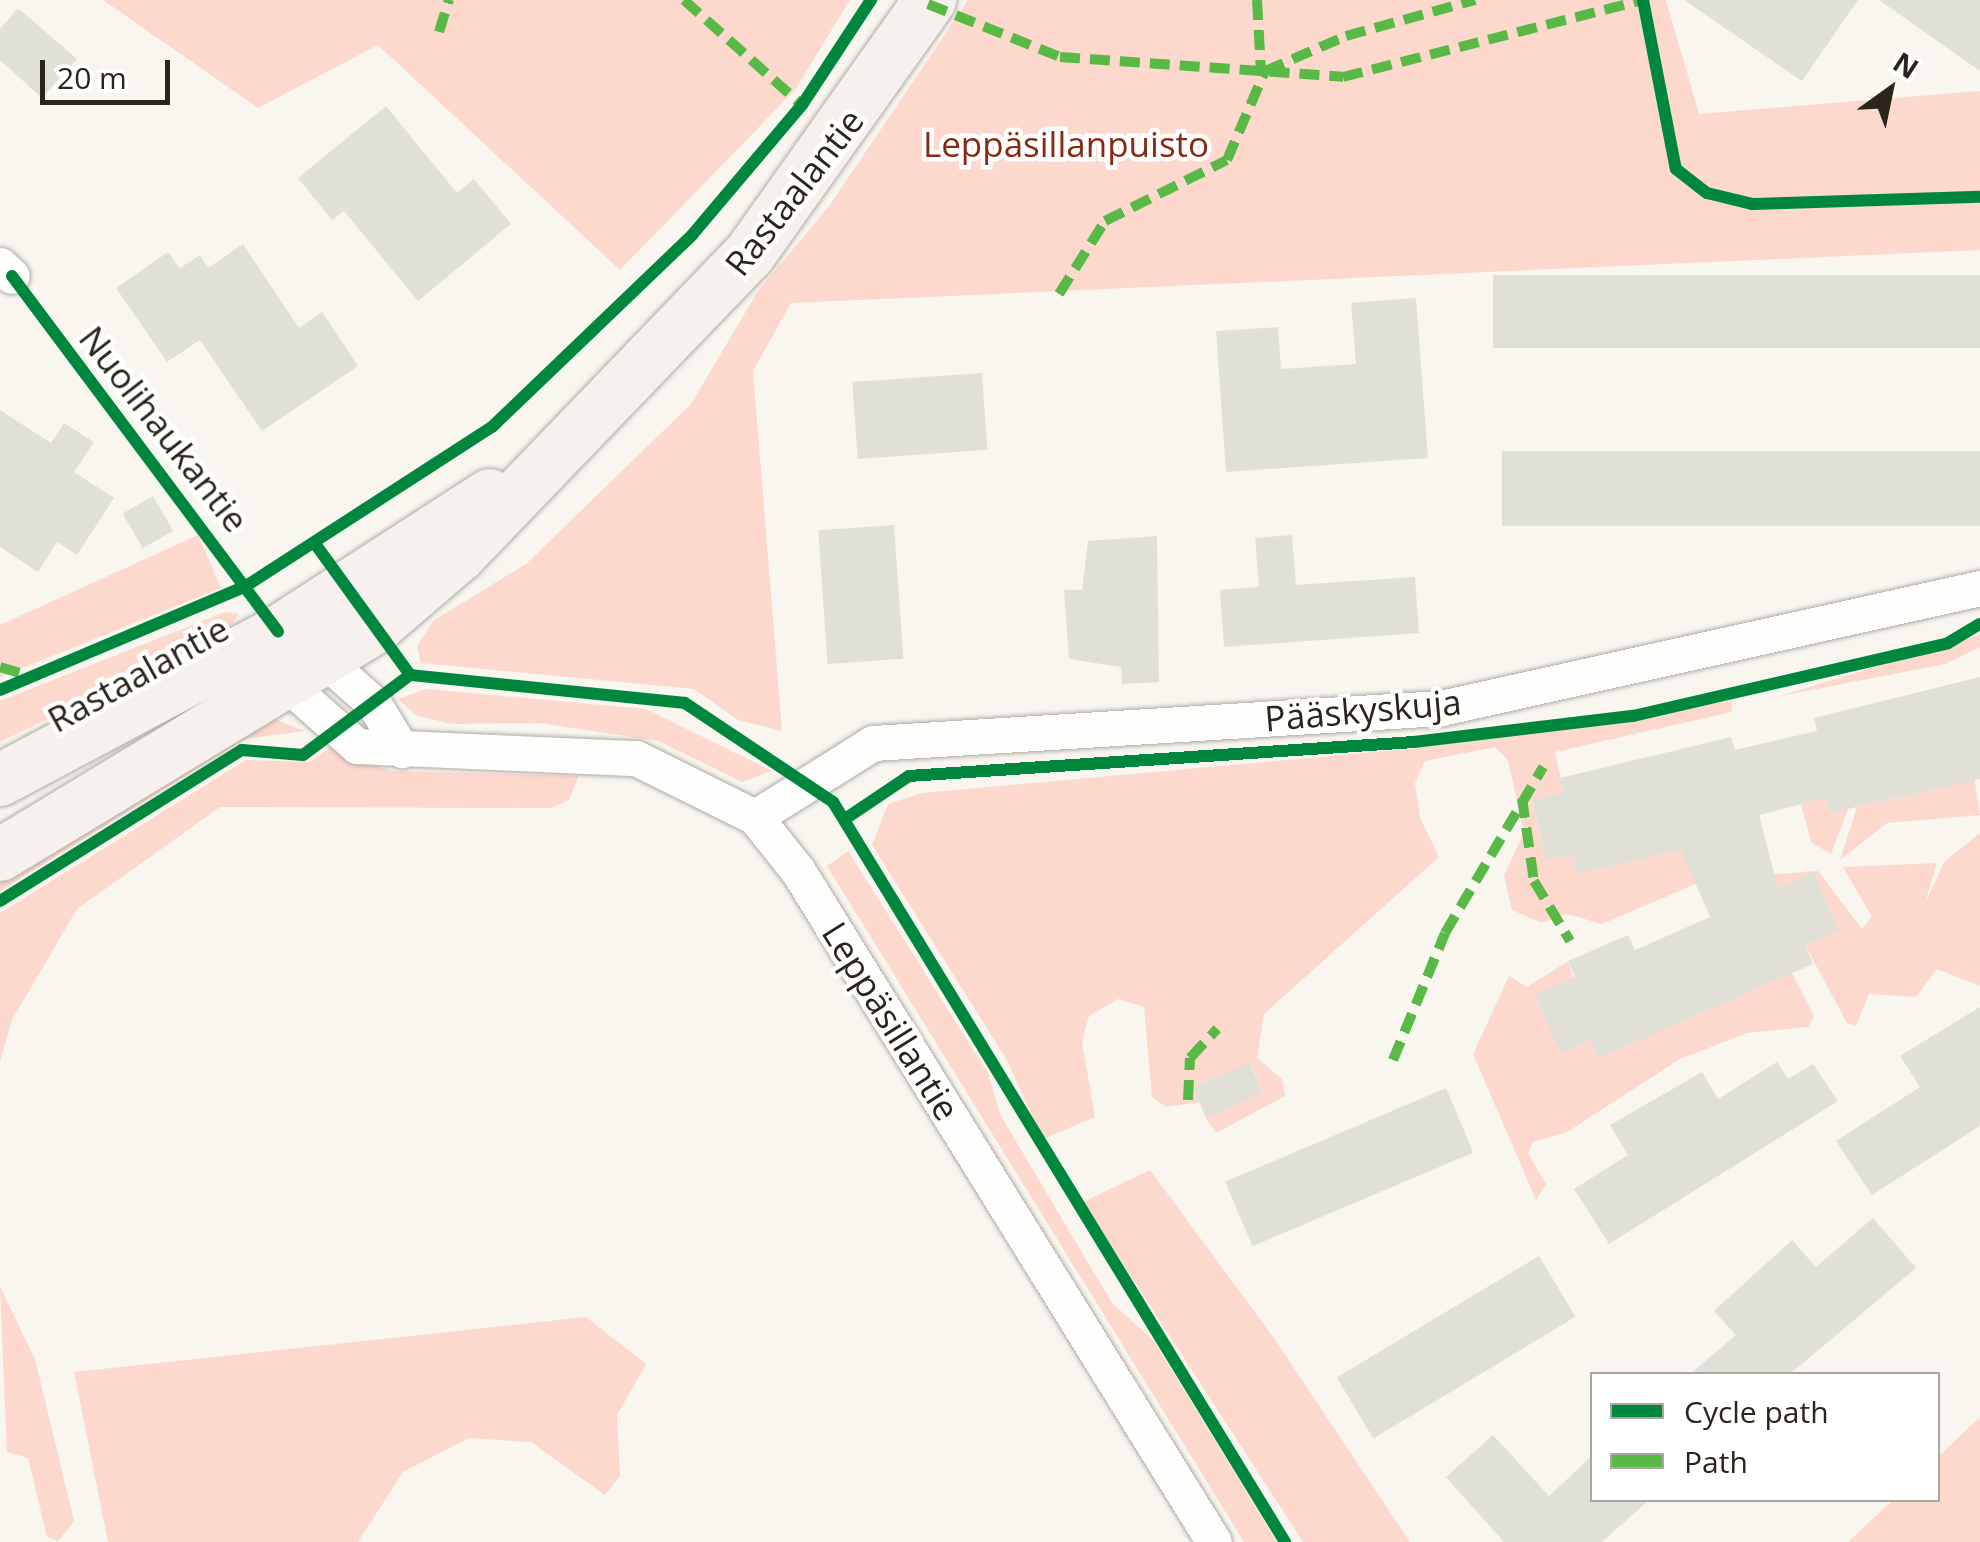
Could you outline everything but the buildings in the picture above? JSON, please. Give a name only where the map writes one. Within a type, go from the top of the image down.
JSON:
[{"type":"main road","name":"Rastaalantie","points":[[0,855],[308,670],[400,609],[749,255],[930,0]]},
{"type":"main road","name":"Rastaalantie","points":[[0,780],[278,632],[556,455]]},
{"type":"street","name":"Pääskyskuja","points":[[756,817],[873,743],[1441,708],[1980,588]]},
{"type":"street","points":[[278,632],[308,670],[346,740],[402,750],[636,758],[756,817]]},
{"type":"street","points":[[308,670],[402,750]]},
{"type":"street","name":"Leppäsillantie","points":[[756,817],[1214,1542]]},
{"type":"green space","points":[[103,0],[850,0],[795,90],[620,270],[378,45],[258,108]]},
{"type":"green space","name":"Leppäsillanpuisto","points":[[968,0],[1666,0],[1699,114],[1980,91],[1980,250],[791,303],[753,371],[782,731],[738,720],[694,689],[421,663],[417,646],[433,621],[526,564],[691,404],[758,291],[829,206]]},
{"type":"green space","points":[[198,535],[221,588],[0,677],[0,625]]},
{"type":"green space","points":[[225,612],[239,614],[226,633],[0,742],[0,701]]},
{"type":"green space","points":[[1980,635],[1980,647],[1945,664],[1776,697]]},
{"type":"green space","points":[[426,689],[646,709],[772,771],[742,782],[658,741],[540,723],[452,724],[417,716],[398,699]]},
{"type":"green space","points":[[1731,701],[1732,712],[1555,752],[1564,792],[1532,801],[1546,861],[1572,855],[1577,873],[1614,864],[1644,839],[1649,857],[1691,848],[1752,860],[1602,924],[1567,914],[1541,923],[1512,910],[1504,876],[1524,832],[1508,760],[1495,747],[1425,761],[1415,783],[1420,818],[1439,857],[1264,1014],[1257,1058],[1282,1079],[1285,1096],[1216,1133],[1205,1117],[1263,1093],[1251,1064],[1193,1087],[1199,1102],[1166,1107],[1152,1097],[1144,1007],[1118,999],[1089,1016],[1082,1042],[1095,1117],[1043,1139],[1005,1057],[872,845],[888,804],[922,793],[1419,748]]},
{"type":"green space","points":[[270,717],[304,731],[245,739],[0,891],[0,864]]},
{"type":"green space","points":[[329,748],[391,771],[579,776],[569,800],[551,808],[220,807],[77,909],[12,1020],[0,1061],[0,913],[246,760],[310,762]]},
{"type":"green space","points":[[1972,763],[1980,815],[1887,823],[1840,860],[1857,807],[1945,787]]},
{"type":"green space","points":[[1826,795],[1848,809],[1831,854],[1811,842],[1800,800]]},
{"type":"green space","points":[[1980,833],[1980,986],[1937,969],[1916,997],[1869,994],[1856,1026],[1847,1023],[1805,945],[1838,930],[1813,873],[1771,891],[1764,875],[1818,871],[1862,929],[1872,917],[1843,867],[1937,863],[1925,903],[1945,861]]},
{"type":"green space","points":[[848,851],[988,1073],[1001,1116],[1112,1303],[1154,1341],[1277,1542],[1244,1542],[827,866]]},
{"type":"green space","points":[[1568,961],[1598,1058],[1641,1039],[1634,1021],[1688,1018],[1792,973],[1814,1016],[1808,1027],[1747,1033],[1680,1059],[1567,1132],[1533,1142],[1528,1153],[1546,1184],[1536,1200],[1473,1054],[1509,976],[1527,987]]},
{"type":"green space","points":[[1150,1170],[1274,1338],[1410,1542],[1303,1542],[1083,1202]]},
{"type":"green space","points":[[0,1287],[35,1359],[74,1521],[58,1541],[47,1537],[28,1458],[7,1452]]},
{"type":"green space","points":[[586,1317],[646,1364],[617,1415],[620,1476],[605,1495],[531,1442],[469,1438],[403,1472],[358,1542],[108,1542],[74,1372]]},
{"type":"green space","points":[[1980,1417],[1980,1542],[1848,1542],[1891,1502],[1940,1502],[1940,1455]]},
{"type":"marked path","points":[[439,32],[449,0]]},
{"type":"marked path","points":[[684,0],[802,105]]},
{"type":"marked path","points":[[1257,0],[1261,71]]},
{"type":"marked path","points":[[1059,294],[1105,221],[1227,160],[1265,71],[1346,36],[1475,0]]},
{"type":"marked path","points":[[928,4],[1060,57],[1343,77],[1643,0]]},
{"type":"marked path","points":[[0,667],[30,676]]},
{"type":"marked path","points":[[1393,1060],[1445,933],[1543,767]]},
{"type":"marked path","points":[[1522,798],[1534,881],[1570,941]]},
{"type":"marked path","points":[[1188,1100],[1190,1058],[1217,1029]]},
{"type":"cycle path","points":[[0,690],[246,586],[493,426],[692,235],[802,105],[871,0]]},
{"type":"cycle path","points":[[1643,0],[1676,169],[1707,193],[1752,204],[1980,197]]},
{"type":"cycle path","name":"Nuolihaukantie","points":[[12,276],[278,632]]},
{"type":"cycle path","points":[[316,545],[410,675],[685,703],[833,802],[1285,1542]]},
{"type":"cycle path","points":[[845,819],[909,776],[1414,742],[1633,716],[1948,643],[1980,624]]},
{"type":"cycle path","points":[[0,901],[242,750],[303,755],[410,675]]}]
